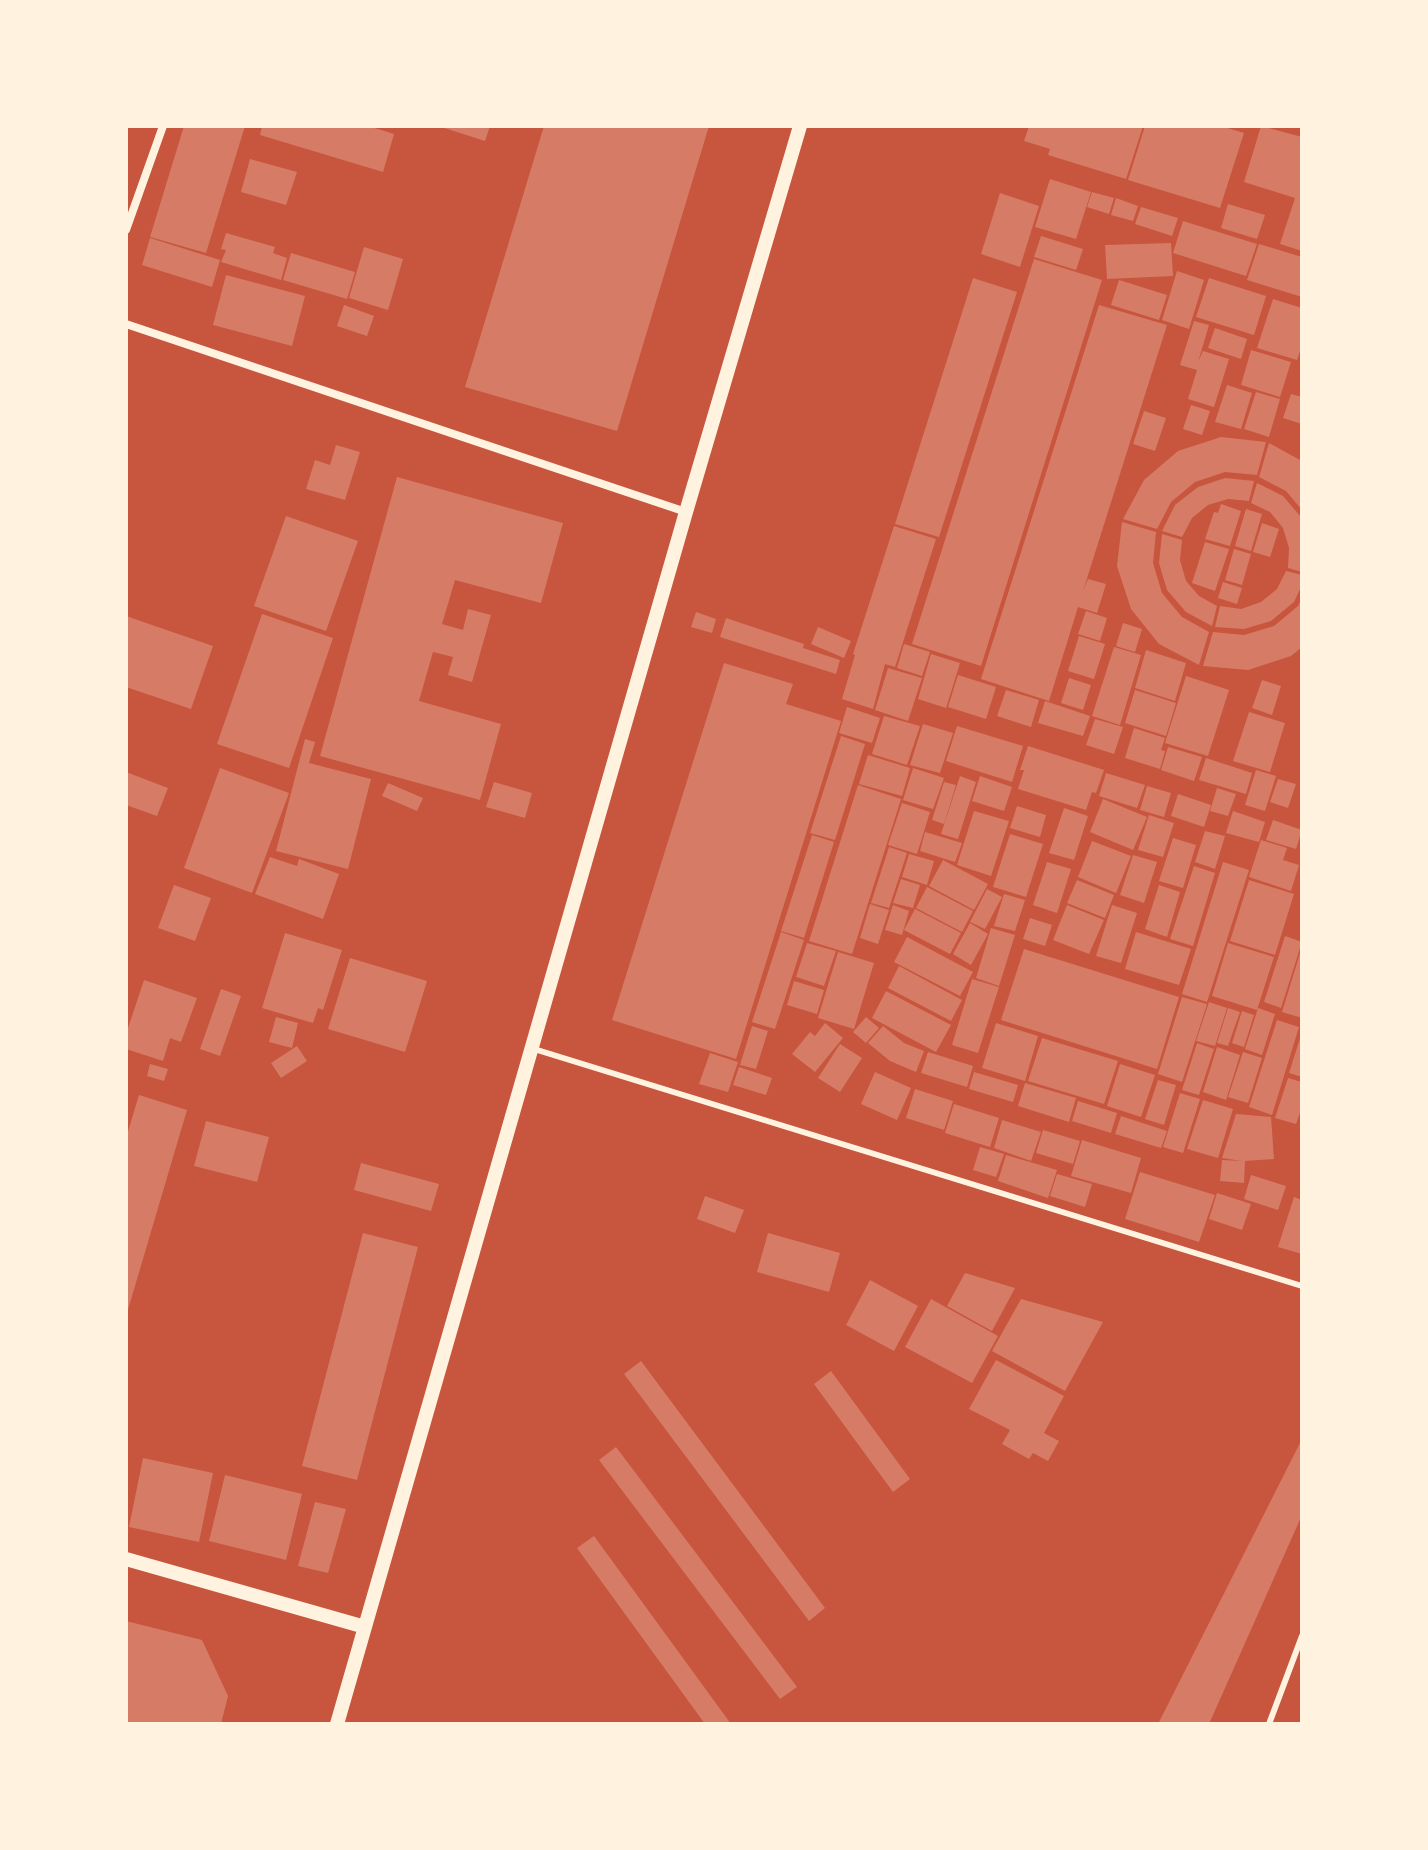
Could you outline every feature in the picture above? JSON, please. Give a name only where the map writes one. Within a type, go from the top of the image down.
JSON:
[{"type":"street","points":[[126,230],[163,126]]},
{"type":"street","points":[[337,1724],[800,126]]},
{"type":"street","points":[[126,324],[686,512]]},
{"type":"street","points":[[126,1559],[365,1627]]},
{"type":"lane","points":[[531,1048],[1302,1286]]},
{"type":"lane","points":[[1269,1724],[1302,1636]]},
{"type":"building","points":[[184,126],[245,126],[206,253],[150,237]]},
{"type":"building","points":[[262,126],[368,126],[394,134],[383,172],[260,135]]},
{"type":"building","points":[[438,126],[490,126],[485,141]]},
{"type":"building","points":[[544,126],[709,126],[617,431],[465,387]]},
{"type":"building","points":[[1029,126],[1143,126],[1126,179],[1048,155],[1050,149],[1024,141]]},
{"type":"building","points":[[1145,126],[1221,126],[1244,133],[1220,208],[1128,180]]},
{"type":"building","points":[[1261,126],[1302,137],[1302,251],[1280,244],[1295,198],[1244,182]]},
{"type":"building","points":[[250,159],[297,172],[286,205],[241,192]]},
{"type":"building","points":[[1050,179],[1091,192],[1076,239],[1035,227]]},
{"type":"building","points":[[1092,192],[1114,198],[1109,214],[1087,207]]},
{"type":"building","points":[[1000,193],[1039,206],[1020,267],[981,254]]},
{"type":"building","points":[[1116,198],[1138,206],[1133,221],[1111,215]]},
{"type":"building","points":[[1228,204],[1265,215],[1257,239],[1221,228]]},
{"type":"building","points":[[1141,207],[1178,218],[1172,236],[1135,224]]},
{"type":"building","points":[[1183,221],[1257,244],[1246,276],[1173,253]]},
{"type":"building","points":[[226,233],[275,247],[273,253],[287,258],[281,280],[221,262],[226,250],[221,249]]},
{"type":"building","points":[[1041,236],[1083,249],[1076,270],[1034,257]]},
{"type":"building","points":[[150,238],[220,260],[212,287],[142,265]]},
{"type":"building","points":[[1171,243],[1173,276],[1107,279],[1105,245]]},
{"type":"building","points":[[1259,244],[1302,257],[1302,297],[1247,280]]},
{"type":"building","points":[[364,247],[403,259],[388,310],[349,298]]},
{"type":"building","points":[[291,253],[355,272],[347,299],[283,280]]},
{"type":"building","points":[[1034,259],[1102,280],[981,666],[912,644]]},
{"type":"building","points":[[1177,271],[1204,280],[1189,329],[1162,320]]},
{"type":"building","points":[[226,275],[305,296],[292,346],[213,325]]},
{"type":"building","points":[[973,278],[1017,292],[939,537],[895,524]]},
{"type":"building","points":[[1209,278],[1266,296],[1254,335],[1196,317]]},
{"type":"building","points":[[1119,280],[1167,295],[1159,320],[1111,305]]},
{"type":"building","points":[[1273,299],[1302,308],[1302,345],[1297,360],[1257,348]]},
{"type":"building","points":[[344,305],[374,316],[367,336],[337,326]]},
{"type":"building","points":[[1099,305],[1167,325],[1083,591],[1088,579],[1106,584],[1097,613],[1078,607],[1049,701],[981,679]]},
{"type":"building","points":[[1194,321],[1209,325],[1198,362],[1203,351],[1229,359],[1214,407],[1188,399],[1197,370],[1180,365]]},
{"type":"building","points":[[1215,328],[1247,339],[1241,359],[1208,348]]},
{"type":"building","points":[[1251,350],[1291,362],[1280,397],[1241,385]]},
{"type":"building","points":[[1227,385],[1252,393],[1241,429],[1215,422]]},
{"type":"building","points":[[1256,392],[1280,399],[1269,437],[1244,429]]},
{"type":"building","points":[[1291,394],[1302,397],[1302,424],[1283,418]]},
{"type":"building","points":[[1191,405],[1210,411],[1202,435],[1183,429]]},
{"type":"building","points":[[1144,411],[1166,418],[1155,451],[1133,444]]},
{"type":"building","points":[[1221,437],[1266,442],[1257,475],[1225,472],[1195,482],[1171,502],[1157,529],[1123,519],[1144,480],[1178,451]]},
{"type":"building","points":[[1269,443],[1302,461],[1302,510],[1286,491],[1259,477]]},
{"type":"building","points":[[336,445],[360,452],[345,500],[306,489],[315,460],[330,465]]},
{"type":"building","points":[[397,477],[563,523],[541,603],[455,580],[442,624],[463,630],[468,609],[491,615],[472,682],[448,675],[453,657],[433,652],[419,701],[501,724],[480,800],[320,756]]},
{"type":"building","points":[[1225,478],[1254,481],[1249,501],[1228,499],[1208,505],[1192,518],[1182,537],[1162,531],[1175,505],[1198,487]]},
{"type":"building","points":[[1257,483],[1283,496],[1301,517],[1302,572],[1288,568],[1289,548],[1283,528],[1270,512],[1251,503]]},
{"type":"building","points":[[1221,504],[1241,511],[1230,546],[1205,539],[1214,512],[1218,513]]},
{"type":"building","points":[[1246,509],[1262,514],[1251,551],[1235,546]]},
{"type":"building","points":[[286,516],[358,541],[326,631],[254,606]]},
{"type":"building","points":[[1122,522],[1156,532],[1153,563],[1162,593],[1182,617],[1209,632],[1199,665],[1159,644],[1131,609],[1117,566]]},
{"type":"building","points":[[1262,523],[1279,529],[1270,557],[1253,552]]},
{"type":"building","points":[[894,526],[936,539],[895,667],[885,664],[873,709],[842,699],[853,654]]},
{"type":"building","points":[[1162,534],[1182,540],[1180,560],[1186,581],[1199,596],[1217,606],[1212,626],[1186,612],[1167,590],[1159,563]]},
{"type":"building","points":[[1205,542],[1229,549],[1215,591],[1192,583]]},
{"type":"building","points":[[1234,549],[1251,554],[1242,585],[1225,580]]},
{"type":"building","points":[[1286,571],[1302,575],[1302,585],[1294,602],[1271,621],[1244,629],[1215,627],[1220,606],[1241,609],[1261,602],[1277,589]]},
{"type":"building","points":[[1223,582],[1242,588],[1237,604],[1218,598]]},
{"type":"building","points":[[1302,598],[1302,647],[1291,656],[1248,670],[1203,666],[1213,632],[1244,635],[1274,626],[1298,606]]},
{"type":"building","points":[[1086,611],[1107,618],[1100,641],[1078,634]]},
{"type":"building","points":[[696,612],[716,619],[712,633],[691,627]]},
{"type":"building","points":[[262,614],[333,638],[289,768],[217,744]]},
{"type":"building","points":[[126,616],[213,646],[191,709],[126,687]]},
{"type":"building","points":[[726,618],[804,644],[803,648],[840,660],[836,674],[720,637]]},
{"type":"building","points":[[1123,623],[1142,629],[1135,652],[1116,646]]},
{"type":"building","points":[[818,627],[851,641],[844,658],[811,644]]},
{"type":"building","points":[[1079,636],[1105,644],[1094,679],[1068,671]]},
{"type":"building","points":[[904,644],[930,652],[922,676],[897,668]]},
{"type":"building","points":[[1114,647],[1141,655],[1120,725],[1092,716]]},
{"type":"building","points":[[1146,650],[1186,663],[1175,701],[1135,688]]},
{"type":"building","points":[[931,654],[960,663],[946,708],[918,699]]},
{"type":"building","points":[[724,663],[793,684],[786,704],[841,721],[736,1059],[612,1020]]},
{"type":"building","points":[[888,668],[922,678],[908,721],[875,710]]},
{"type":"building","points":[[958,675],[996,687],[986,719],[948,707]]},
{"type":"building","points":[[1186,676],[1229,690],[1208,756],[1165,743]]},
{"type":"building","points":[[1069,678],[1091,685],[1083,710],[1061,703]]},
{"type":"building","points":[[1262,680],[1281,686],[1272,715],[1252,708]]},
{"type":"building","points":[[1006,690],[1039,700],[1031,727],[997,716]]},
{"type":"building","points":[[1135,690],[1176,703],[1166,736],[1125,723]]},
{"type":"building","points":[[1045,701],[1090,716],[1083,736],[1038,723]]},
{"type":"building","points":[[847,707],[880,718],[872,743],[839,733]]},
{"type":"building","points":[[1249,712],[1285,723],[1270,772],[1233,761]]},
{"type":"building","points":[[884,716],[920,726],[907,765],[872,754]]},
{"type":"building","points":[[1095,719],[1123,727],[1114,754],[1086,745]]},
{"type":"building","points":[[923,724],[953,733],[940,773],[910,765]]},
{"type":"building","points":[[957,726],[1023,746],[1012,782],[946,761]]},
{"type":"building","points":[[1134,728],[1165,738],[1160,769],[1125,758]]},
{"type":"building","points":[[841,736],[865,744],[835,840],[810,833]]},
{"type":"building","points":[[305,739],[315,742],[309,763],[371,779],[348,869],[276,851]]},
{"type":"building","points":[[1028,746],[1104,770],[1086,810],[1018,789]]},
{"type":"building","points":[[1168,747],[1202,757],[1194,781],[1161,770]]},
{"type":"building","points":[[868,755],[910,768],[902,796],[859,784]]},
{"type":"building","points":[[1206,758],[1252,773],[1246,794],[1199,780]]},
{"type":"building","points":[[220,768],[289,793],[252,893],[184,868]]},
{"type":"building","points":[[913,768],[944,778],[933,809],[903,800]]},
{"type":"building","points":[[1256,770],[1276,776],[1265,811],[1245,805]]},
{"type":"building","points":[[126,772],[168,788],[157,816],[126,805]]},
{"type":"building","points":[[1106,773],[1145,785],[1137,808],[1099,796]]},
{"type":"building","points":[[960,776],[976,782],[958,839],[941,834]]},
{"type":"building","points":[[980,776],[1012,787],[1004,811],[972,801]]},
{"type":"building","points":[[1278,779],[1296,784],[1288,808],[1270,802]]},
{"type":"building","points":[[494,782],[532,793],[525,818],[486,807]]},
{"type":"building","points":[[944,782],[956,785],[944,824],[932,820]]},
{"type":"building","points":[[388,783],[423,798],[417,811],[382,796]]},
{"type":"building","points":[[858,785],[901,799],[852,954],[809,941]]},
{"type":"building","points":[[1147,786],[1171,793],[1164,817],[1140,810]]},
{"type":"building","points":[[1217,788],[1236,794],[1228,816],[1210,811]]},
{"type":"building","points":[[1178,794],[1211,805],[1204,827],[1171,816]]},
{"type":"building","points":[[1103,799],[1147,817],[1133,850],[1090,832]]},
{"type":"building","points":[[902,803],[930,812],[917,854],[888,845]]},
{"type":"building","points":[[1017,806],[1046,815],[1040,837],[1010,828]]},
{"type":"building","points":[[1064,808],[1088,816],[1074,860],[1049,853]]},
{"type":"building","points":[[974,811],[1009,821],[991,876],[957,865]]},
{"type":"building","points":[[1233,811],[1265,822],[1259,842],[1226,833]]},
{"type":"building","points":[[1149,815],[1174,823],[1163,857],[1138,850]]},
{"type":"building","points":[[1273,820],[1302,830],[1296,849],[1266,840]]},
{"type":"building","points":[[1205,831],[1225,836],[1215,869],[1195,862]]},
{"type":"building","points":[[925,832],[962,843],[955,862],[920,851]]},
{"type":"building","points":[[1010,834],[1043,844],[1026,897],[993,887]]},
{"type":"building","points":[[812,835],[834,842],[804,938],[781,931]]},
{"type":"building","points":[[1173,838],[1196,845],[1183,888],[1159,881]]},
{"type":"building","points":[[1261,840],[1287,848],[1283,860],[1299,865],[1291,891],[1249,877]]},
{"type":"building","points":[[1092,841],[1131,856],[1116,893],[1078,877]]},
{"type":"building","points":[[889,847],[907,853],[889,908],[871,903]]},
{"type":"building","points":[[909,854],[934,861],[927,885],[902,877]]},
{"type":"building","points":[[1133,855],[1157,862],[1144,903],[1120,895]]},
{"type":"building","points":[[270,857],[297,866],[299,859],[339,874],[323,919],[255,894]]},
{"type":"building","points":[[943,860],[988,884],[974,910],[929,886]]},
{"type":"building","points":[[1047,862],[1071,869],[1057,913],[1033,905]]},
{"type":"building","points":[[1223,862],[1249,870],[1207,1002],[1182,994]]},
{"type":"building","points":[[1194,866],[1215,873],[1193,946],[1170,939]]},
{"type":"building","points":[[901,879],[920,885],[913,908],[893,903]]},
{"type":"building","points":[[1077,880],[1114,895],[1105,918],[1067,903]]},
{"type":"building","points":[[1249,880],[1294,894],[1275,955],[1230,941]]},
{"type":"building","points":[[174,885],[211,898],[195,941],[158,928]]},
{"type":"building","points":[[1159,885],[1180,892],[1167,937],[1145,929]]},
{"type":"building","points":[[927,887],[973,911],[962,932],[916,908]]},
{"type":"building","points":[[987,889],[1002,897],[985,929],[970,922]]},
{"type":"building","points":[[1004,894],[1025,900],[1015,931],[994,926]]},
{"type":"building","points":[[870,904],[889,910],[878,944],[860,938]]},
{"type":"building","points":[[893,905],[909,911],[902,935],[885,930]]},
{"type":"building","points":[[1067,905],[1104,920],[1089,954],[1053,940]]},
{"type":"building","points":[[1112,905],[1137,913],[1121,963],[1096,956]]},
{"type":"building","points":[[915,909],[961,933],[950,954],[904,930]]},
{"type":"building","points":[[1030,918],[1052,925],[1045,946],[1023,939]]},
{"type":"building","points":[[970,923],[988,934],[971,965],[953,954]]},
{"type":"building","points":[[991,928],[1015,935],[999,986],[976,978]]},
{"type":"building","points":[[781,932],[804,940],[775,1029],[752,1022]]},
{"type":"building","points":[[1136,932],[1191,949],[1179,985],[1125,969]]},
{"type":"building","points":[[285,933],[342,950],[323,1010],[318,1008],[313,1023],[262,1008]]},
{"type":"building","points":[[1285,936],[1302,942],[1281,1008],[1264,1002]]},
{"type":"building","points":[[907,937],[973,972],[960,996],[894,962]]},
{"type":"building","points":[[807,943],[836,951],[824,986],[796,977]]},
{"type":"building","points":[[1228,943],[1274,957],[1257,1010],[1212,996]]},
{"type":"building","points":[[1024,949],[1179,997],[1157,1069],[1001,1020]]},
{"type":"building","points":[[1302,950],[1302,1018],[1282,1012]]},
{"type":"building","points":[[838,952],[874,963],[854,1029],[818,1018]]},
{"type":"building","points":[[350,958],[427,981],[405,1052],[328,1029]]},
{"type":"building","points":[[899,966],[962,1000],[951,1021],[888,988]]},
{"type":"building","points":[[972,979],[999,987],[978,1053],[952,1045]]},
{"type":"building","points":[[144,980],[197,998],[181,1042],[170,1038],[163,1061],[126,1049],[126,1034]]},
{"type":"building","points":[[794,981],[824,990],[817,1014],[787,1005]]},
{"type":"building","points":[[221,989],[241,996],[220,1056],[200,1049]]},
{"type":"building","points":[[886,991],[951,1025],[936,1052],[872,1018]]},
{"type":"building","points":[[1182,997],[1207,1004],[1182,1082],[1158,1074]]},
{"type":"building","points":[[1209,1002],[1227,1008],[1215,1046],[1196,1041]]},
{"type":"building","points":[[1228,1008],[1240,1012],[1228,1046],[1217,1043]]},
{"type":"building","points":[[1258,1008],[1275,1014],[1262,1055],[1245,1049]]},
{"type":"building","points":[[1242,1011],[1254,1015],[1244,1047],[1232,1043]]},
{"type":"building","points":[[276,1017],[298,1023],[292,1048],[269,1042]]},
{"type":"building","points":[[866,1017],[879,1028],[866,1043],[853,1032]]},
{"type":"building","points":[[1277,1020],[1299,1027],[1272,1115],[1249,1107]]},
{"type":"building","points":[[825,1023],[843,1038],[815,1072],[792,1054],[810,1032],[815,1036]]},
{"type":"building","points":[[996,1023],[1038,1036],[1025,1081],[982,1068]]},
{"type":"building","points":[[752,1026],[768,1031],[756,1069],[740,1065]]},
{"type":"building","points":[[883,1026],[904,1043],[924,1051],[916,1072],[890,1061],[868,1043]]},
{"type":"building","points":[[1302,1035],[1302,1077],[1289,1073]]},
{"type":"building","points":[[1042,1038],[1118,1061],[1104,1104],[1028,1081]]},
{"type":"building","points":[[1197,1043],[1214,1049],[1199,1095],[1182,1090]]},
{"type":"building","points":[[840,1044],[862,1058],[840,1092],[818,1078]]},
{"type":"building","points":[[297,1046],[307,1061],[281,1078],[271,1063]]},
{"type":"building","points":[[1217,1047],[1240,1055],[1226,1100],[1203,1092]]},
{"type":"building","points":[[928,1052],[973,1066],[967,1087],[921,1073]]},
{"type":"building","points":[[1243,1052],[1262,1058],[1248,1103],[1228,1097]]},
{"type":"building","points":[[710,1053],[738,1062],[728,1092],[699,1084]]},
{"type":"building","points":[[150,1064],[168,1069],[164,1081],[147,1076]]},
{"type":"building","points":[[1120,1064],[1155,1075],[1141,1117],[1107,1106]]},
{"type":"building","points":[[739,1067],[772,1078],[766,1095],[733,1085]]},
{"type":"building","points":[[875,1072],[911,1088],[897,1120],[861,1104]]},
{"type":"building","points":[[974,1072],[1018,1085],[1013,1102],[969,1089]]},
{"type":"building","points":[[1288,1078],[1302,1082],[1302,1107],[1296,1124],[1275,1118]]},
{"type":"building","points":[[1158,1080],[1176,1085],[1164,1125],[1145,1119]]},
{"type":"building","points":[[1025,1083],[1076,1098],[1069,1122],[1018,1106]]},
{"type":"building","points":[[915,1089],[953,1101],[944,1130],[906,1118]]},
{"type":"building","points":[[1180,1093],[1200,1099],[1183,1153],[1163,1147]]},
{"type":"building","points":[[139,1095],[187,1110],[127,1313],[126,1138]]},
{"type":"building","points":[[1203,1100],[1233,1109],[1218,1158],[1187,1149]]},
{"type":"building","points":[[1078,1101],[1117,1113],[1111,1133],[1072,1121]]},
{"type":"building","points":[[954,1104],[999,1118],[990,1147],[945,1133]]},
{"type":"building","points":[[1236,1114],[1271,1117],[1274,1159],[1245,1161],[1244,1183],[1220,1181],[1222,1160],[1242,1161],[1222,1158]]},
{"type":"building","points":[[1121,1116],[1167,1131],[1161,1148],[1115,1134]]},
{"type":"building","points":[[1002,1120],[1041,1132],[1031,1161],[994,1148]]},
{"type":"building","points":[[206,1121],[269,1137],[257,1182],[194,1166]]},
{"type":"building","points":[[1043,1130],[1080,1141],[1073,1164],[1036,1153]]},
{"type":"building","points":[[1082,1140],[1141,1158],[1131,1193],[1071,1176]]},
{"type":"building","points":[[980,1147],[1004,1154],[996,1177],[973,1170]]},
{"type":"building","points":[[1006,1155],[1057,1170],[1048,1198],[998,1181]]},
{"type":"building","points":[[361,1163],[439,1184],[431,1211],[354,1190]]},
{"type":"building","points":[[1140,1172],[1215,1195],[1199,1242],[1125,1219]]},
{"type":"building","points":[[1057,1174],[1092,1184],[1085,1207],[1050,1196]]},
{"type":"building","points":[[1251,1175],[1286,1186],[1278,1210],[1244,1199]]},
{"type":"building","points":[[1217,1193],[1251,1204],[1242,1230],[1209,1219]]},
{"type":"building","points":[[705,1196],[744,1210],[735,1233],[697,1219]]},
{"type":"building","points":[[1294,1197],[1302,1200],[1302,1254],[1278,1247]]},
{"type":"building","points":[[363,1233],[418,1247],[357,1480],[302,1466]]},
{"type":"building","points":[[768,1233],[840,1253],[829,1292],[757,1272]]},
{"type":"building","points":[[965,1273],[1015,1288],[992,1331],[947,1306]]},
{"type":"building","points":[[870,1280],[918,1306],[894,1351],[846,1325]]},
{"type":"building","points":[[931,1299],[998,1336],[972,1383],[905,1347]]},
{"type":"building","points":[[1021,1299],[1103,1322],[1065,1391],[992,1351]]},
{"type":"building","points":[[996,1360],[1064,1396],[1044,1433],[1059,1441],[1048,1461],[1033,1453],[1029,1459],[1002,1444],[1010,1430],[969,1409]]},
{"type":"building","points":[[641,1361],[825,1608],[809,1621],[624,1374]]},
{"type":"building","points":[[831,1371],[910,1479],[893,1492],[814,1384]]},
{"type":"building","points":[[1302,1439],[1302,1515],[1209,1724],[1158,1724]]},
{"type":"building","points":[[616,1447],[797,1687],[780,1699],[599,1460]]},
{"type":"building","points":[[143,1458],[213,1473],[199,1542],[129,1527]]},
{"type":"building","points":[[225,1475],[302,1494],[286,1560],[209,1541]]},
{"type":"building","points":[[315,1502],[346,1509],[328,1573],[298,1566]]},
{"type":"building","points":[[594,1536],[731,1724],[705,1724],[577,1548]]},
{"type":"building","points":[[126,1621],[202,1640],[228,1696],[221,1724],[126,1724]]}]
